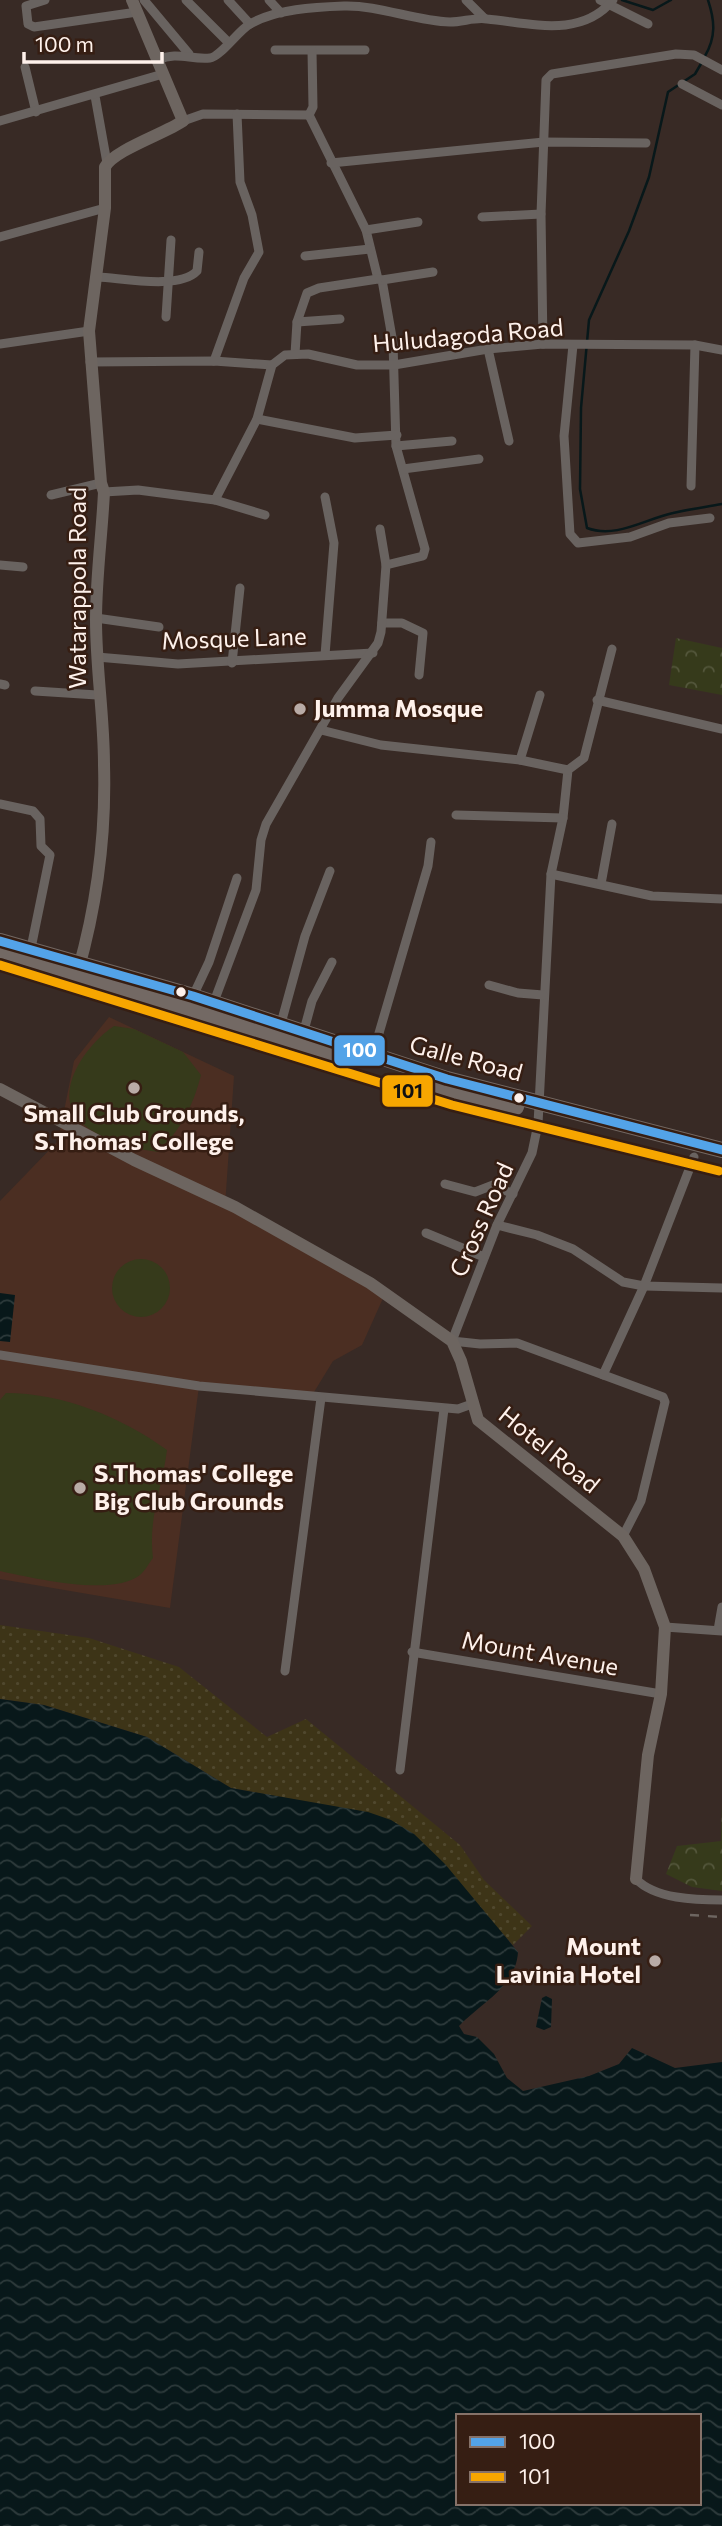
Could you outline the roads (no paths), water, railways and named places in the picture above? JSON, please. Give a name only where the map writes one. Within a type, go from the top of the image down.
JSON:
[{"type":"highway","name":"Galle Road","points":[[0,941],[31,948],[79,968],[456,1093],[538,1107],[722,1150]]},
{"type":"highway","name":"Galle Road","points":[[0,952],[193,996],[211,1010],[280,1027],[538,1107],[722,1159]]},
{"type":"street","points":[[45,0],[26,6],[28,24],[33,26],[138,4]]},
{"type":"street","points":[[186,0],[228,41]]},
{"type":"street","points":[[228,0],[250,24]]},
{"type":"street","points":[[269,0],[281,13]]},
{"type":"street","points":[[312,0],[320,8]]},
{"type":"street","points":[[466,0],[484,18]]},
{"type":"street","points":[[158,60],[170,54],[210,58],[218,55],[228,41],[250,24],[281,13],[346,6],[450,22],[484,18],[562,27],[596,16],[607,2],[648,24]]},
{"type":"street","points":[[138,4],[189,54]]},
{"type":"street","points":[[138,4],[183,121]]},
{"type":"street","points":[[275,50],[365,50]]},
{"type":"street","points":[[309,115],[313,107],[312,51]]},
{"type":"street","points":[[543,344],[541,214],[546,80],[552,74],[676,54],[694,55],[722,70]]},
{"type":"street","points":[[24,68],[36,112]]},
{"type":"street","points":[[0,121],[95,96],[163,74]]},
{"type":"street","points":[[682,84],[722,105]]},
{"type":"street","points":[[95,96],[107,163],[183,121],[203,114],[309,115]]},
{"type":"street","points":[[214,361],[244,278],[259,251],[252,215],[240,182],[237,114]]},
{"type":"street","points":[[309,115],[366,230],[380,279],[394,365],[396,446],[425,549],[423,556],[386,565]]},
{"type":"street","points":[[331,163],[544,142],[646,142]]},
{"type":"street","name":"Watarappola Road","points":[[79,968],[99,875],[104,815],[104,762],[97,695],[96,618],[102,487],[89,331],[98,277],[107,163]]},
{"type":"street","points":[[0,237],[105,208]]},
{"type":"street","points":[[482,217],[541,214]]},
{"type":"street","points":[[366,230],[418,222]]},
{"type":"street","points":[[166,317],[171,240]]},
{"type":"street","points":[[305,256],[370,249]]},
{"type":"street","points":[[98,277],[168,282],[192,276],[197,271],[199,252]]},
{"type":"street","points":[[215,500],[257,419],[272,365],[285,355],[295,354],[297,322],[307,293],[320,288],[433,272]]},
{"type":"street","points":[[297,322],[340,320]]},
{"type":"street","points":[[0,344],[89,331]]},
{"type":"street","name":"Huludagoda Road","points":[[295,354],[357,365],[394,365],[488,349],[543,344],[695,345],[722,350]]},
{"type":"street","points":[[576,345],[564,436],[570,534],[578,543],[630,537],[668,523],[710,519]]},
{"type":"street","points":[[691,486],[695,345]]},
{"type":"street","points":[[488,349],[509,441]]},
{"type":"street","points":[[90,362],[214,361],[272,365]]},
{"type":"street","points":[[257,419],[355,438],[397,435]]},
{"type":"street","points":[[396,446],[452,441]]},
{"type":"street","points":[[401,465],[479,459]]},
{"type":"street","points":[[51,495],[102,487],[138,490],[215,500],[264,515]]},
{"type":"street","points":[[325,497],[334,543],[325,655]]},
{"type":"street","points":[[211,1010],[256,890],[261,840],[267,824],[338,698],[373,653],[382,622],[386,565],[380,530]]},
{"type":"street","points":[[0,565],[23,567]]},
{"type":"street","points":[[232,663],[240,588]]},
{"type":"street","points":[[96,618],[159,627]]},
{"type":"street","points":[[382,622],[401,623],[423,633],[419,675]]},
{"type":"street","points":[[321,730],[381,745],[520,760],[568,771],[584,758],[612,649]]},
{"type":"street","name":"Mosque Lane","points":[[97,657],[178,664],[373,653]]},
{"type":"street","points":[[35,691],[97,695]]},
{"type":"street","points":[[520,760],[540,695]]},
{"type":"street","points":[[597,700],[722,729]]},
{"type":"street","name":"Cross Road","points":[[452,1341],[497,1225],[533,1153],[551,874],[563,817],[568,771]]},
{"type":"street","points":[[0,804],[33,811],[40,819],[41,846],[50,855],[31,948]]},
{"type":"street","points":[[456,815],[563,817]]},
{"type":"street","points":[[601,884],[612,824]]},
{"type":"street","points":[[372,1057],[428,866],[431,842]]},
{"type":"street","points":[[280,1027],[305,936],[330,871]]},
{"type":"street","points":[[551,874],[652,896],[722,899]]},
{"type":"street","points":[[193,996],[209,962],[237,878]]},
{"type":"street","points":[[303,1034],[312,1002],[332,961]]},
{"type":"street","points":[[489,985],[518,993],[543,995]]},
{"type":"street","points":[[0,1089],[134,1160],[235,1207],[370,1283],[452,1341],[480,1345],[517,1343],[663,1397],[665,1402],[641,1501],[623,1536]]},
{"type":"street","points":[[603,1374],[644,1286],[694,1157]]},
{"type":"street","points":[[445,1184],[475,1192],[493,1185],[513,1194]]},
{"type":"street","points":[[497,1225],[557,1242],[610,1276],[644,1286],[722,1288]]},
{"type":"street","points":[[426,1234],[484,1257]]},
{"type":"street","name":"Hotel Road","points":[[452,1341],[461,1361],[472,1404],[483,1425],[623,1536],[644,1569],[664,1627],[661,1694],[648,1755],[636,1879]]},
{"type":"street","points":[[0,1355],[199,1386],[444,1409],[458,1409],[472,1404]]},
{"type":"street","points":[[285,1671],[321,1398]]},
{"type":"street","points":[[400,1770],[412,1652],[444,1409]]},
{"type":"street","points":[[664,1627],[720,1630],[722,1607]]},
{"type":"street","name":"Mount Avenue","points":[[412,1652],[661,1694]]},
{"type":"street","points":[[636,1879],[644,1887],[664,1894],[722,1899]]},
{"type":"water","points":[[0,1293],[15,1295],[10,1342],[0,1341]]},
{"type":"water","points":[[0,1699],[44,1705],[147,1737],[231,1788],[368,1812],[391,1820],[414,1834],[445,1864],[518,1952],[516,1964],[504,1985],[459,2026],[464,2034],[477,2037],[494,2054],[507,2078],[523,2091],[589,2076],[619,2064],[632,2048],[675,2068],[722,2062],[722,2526],[0,2526]]},
{"type":"water","points":[[546,1996],[552,1999],[551,2027],[544,2030],[536,2027],[542,1998]]},
{"type":"waterway","points":[[622,0],[653,10],[671,0]]},
{"type":"waterway","points":[[705,56],[713,29],[708,0]]},
{"type":"waterway","points":[[702,62],[695,74],[668,92],[649,177],[629,231],[589,320],[581,408],[580,489],[587,528],[598,531],[620,530],[673,513],[722,504]]},
{"type":"railway","points":[[690,1915],[722,1917]]},
{"type":"place","name":"Jumma Mosque","points":[[300,709]]},
{"type":"place","name":"Small Club Grounds, S.Thomas' College","points":[[134,1088]]},
{"type":"place","name":"S.Thomas' College Big Club Grounds","points":[[80,1488]]},
{"type":"place","name":"Mount Lavinia Hotel","points":[[655,1961]]}]
